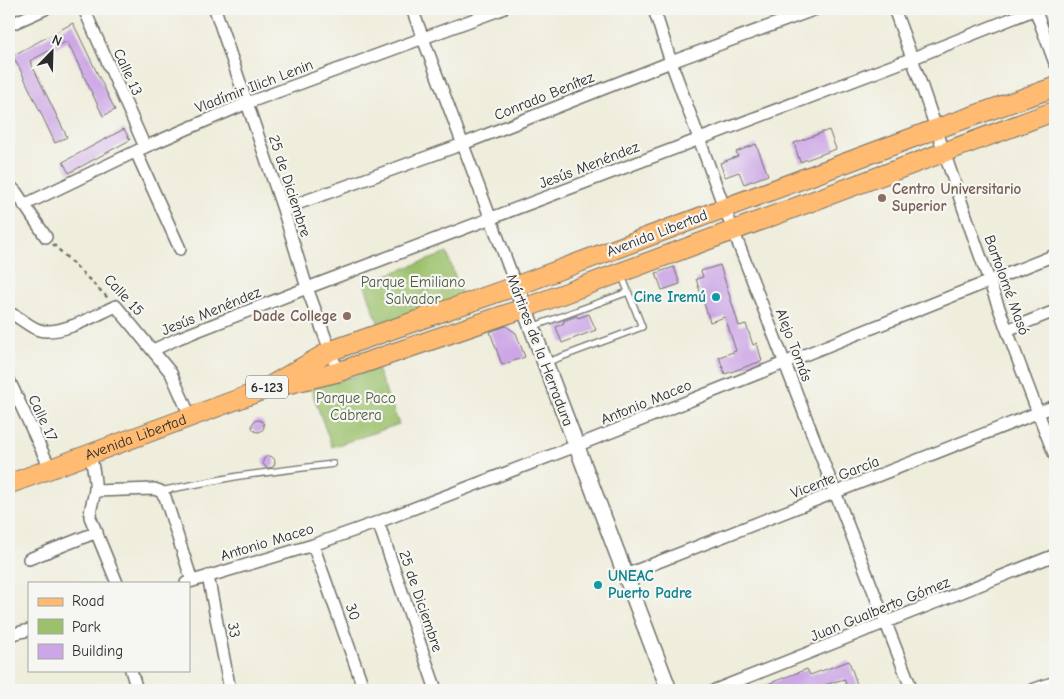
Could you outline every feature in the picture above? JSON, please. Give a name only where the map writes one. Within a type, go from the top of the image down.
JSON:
[{"type":"main road","name":"Avenida Libertad","points":[[263,390],[330,351],[516,286],[936,129],[1055,87]]},
{"type":"main road","name":"Avenida Libertad","points":[[9,484],[263,390],[338,372],[525,308],[1055,111]]},
{"type":"street","name":"Calle 13","points":[[84,9],[180,249]]},
{"type":"street","name":"25 de Diciembre","points":[[215,9],[283,209],[307,288],[338,372]]},
{"type":"street","name":"Mártires de la Herradura","points":[[412,9],[669,690]]},
{"type":"street","name":"Vladímir Ilich Lenin","points":[[24,205],[140,149],[247,104],[502,9]]},
{"type":"street","name":"Alejo Tomás","points":[[654,9],[698,139],[732,230],[912,690]]},
{"type":"street","name":"Conrado Benítez","points":[[283,209],[463,144],[671,62],[816,9]]},
{"type":"street","name":"Bartolomé Masó","points":[[894,9],[913,58],[1007,330],[1055,456]]},
{"type":"street","name":"Jesús Menéndez","points":[[153,350],[307,288],[913,58],[1035,9]]},
{"type":"street","points":[[1035,9],[1055,62]]},
{"type":"street","points":[[9,25],[38,10]]},
{"type":"street","points":[[9,185],[16,192],[46,237]]},
{"type":"street","name":"Antonio Maceo","points":[[189,582],[313,545],[378,522],[576,446],[1055,256]]},
{"type":"street","points":[[9,313],[37,329],[50,332],[116,306]]},
{"type":"street","name":"Calle 15","points":[[116,306],[171,374],[190,416]]},
{"type":"street","points":[[1007,330],[1055,311]]},
{"type":"street","name":"Calle 17","points":[[10,385],[50,468]]},
{"type":"street","name":"Vicente García","points":[[625,575],[1055,406]]},
{"type":"street","points":[[90,453],[95,482],[90,517],[117,582]]},
{"type":"street","points":[[95,491],[160,491],[165,497],[189,582]]},
{"type":"street","name":"25 de Diciembre","points":[[378,522],[436,690]]},
{"type":"street","points":[[29,559],[97,532]]},
{"type":"street","name":"30","points":[[313,545],[360,678],[362,690]]},
{"type":"street","name":"Juan Gualberto Gómez","points":[[715,690],[1055,556]]},
{"type":"street","name":"33","points":[[208,576],[230,690]]},
{"type":"street","points":[[9,636],[28,630]]},
{"type":"street","points":[[132,672],[137,690]]},
{"type":"street","points":[[1032,690],[1055,682]]},
{"type":"lane","points":[[545,363],[642,327],[621,272]]},
{"type":"lane","points":[[532,326],[628,292]]},
{"type":"lane","points":[[160,491],[239,476],[333,464]]},
{"type":"path","name":"Calle 15","points":[[46,237],[116,306]]},
{"type":"green space","name":"Parque Emiliano Salvador","points":[[447,253],[463,299],[380,328],[364,283]]},
{"type":"green space","name":"Parque Paco Cabrera","points":[[377,369],[399,424],[332,447],[311,389]]},
{"type":"building","points":[[73,23],[115,110],[103,116],[67,41],[30,61],[67,137],[55,143],[12,56]]},
{"type":"building","points":[[124,129],[130,140],[69,173],[63,162]]},
{"type":"building","points":[[829,130],[836,149],[800,162],[794,143]]},
{"type":"building","points":[[756,144],[768,175],[744,184],[739,172],[725,177],[720,163],[738,156],[736,152]]},
{"type":"building","points":[[720,265],[739,326],[746,324],[753,345],[757,343],[762,361],[725,374],[719,357],[736,351],[725,317],[710,322],[696,279],[703,277],[701,271]]},
{"type":"building","points":[[674,267],[680,284],[662,290],[656,273]]},
{"type":"building","points":[[589,314],[596,330],[562,343],[556,327],[564,323],[563,321]]},
{"type":"building","points":[[506,326],[516,333],[525,357],[502,365],[490,332]]},
{"type":"building","points":[[258,420],[264,426],[258,432],[252,426]]},
{"type":"building","points":[[269,456],[275,462],[269,468],[263,462]]},
{"type":"building","points":[[849,661],[859,690],[848,690],[844,679],[809,690],[752,690],[807,669],[810,675]]},
{"type":"place","name":"Centro Universitario Superior","points":[[882,198]]},
{"type":"place","name":"Cine Iremú","points":[[716,297]]},
{"type":"place","name":"Dade College","points":[[347,316]]},
{"type":"place","name":"UNEAC Puerto Padre","points":[[598,585]]}]
